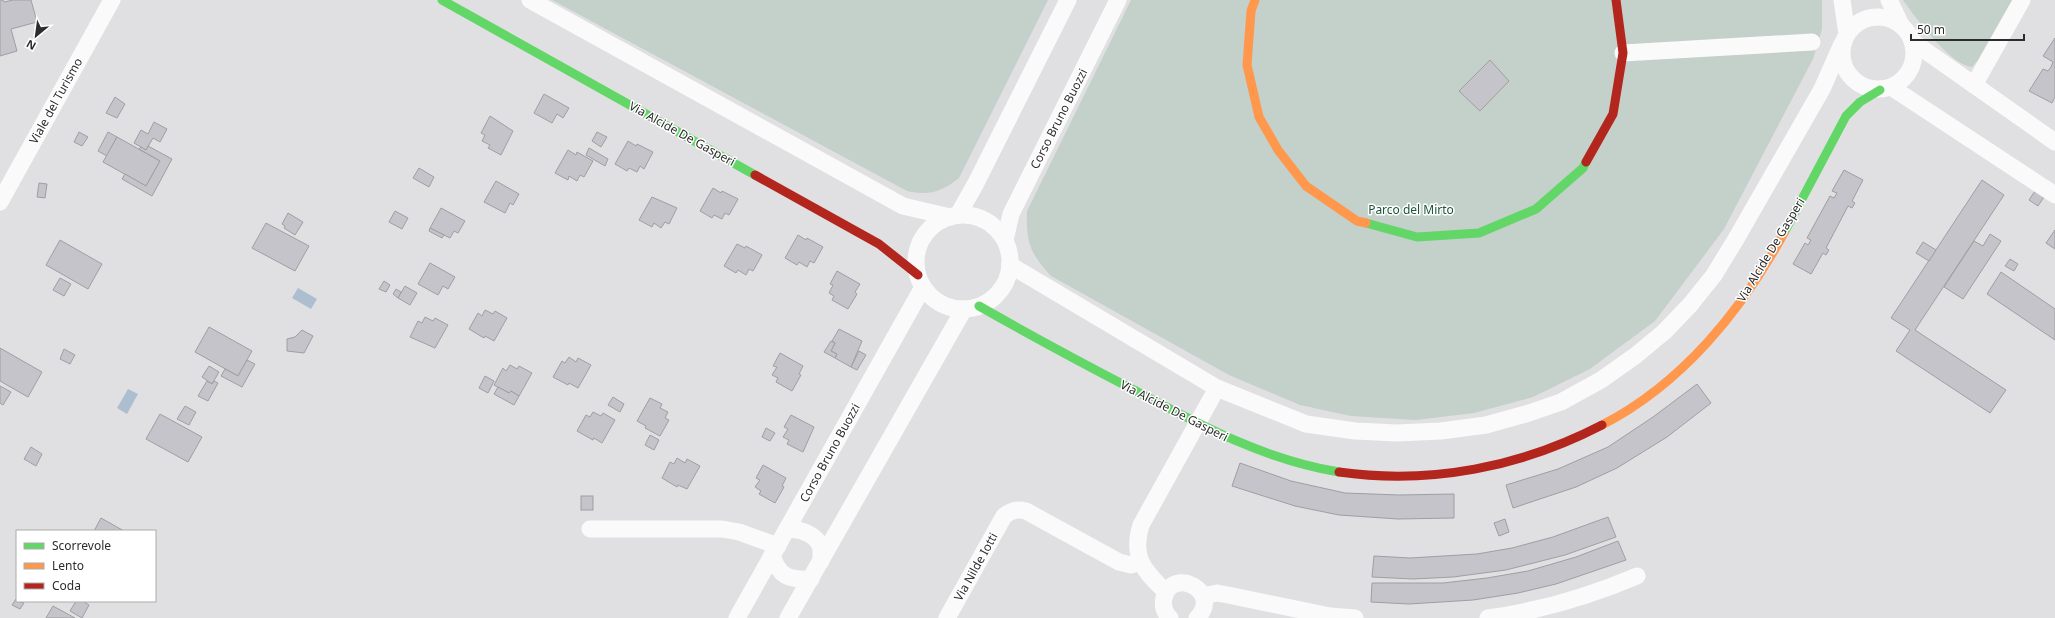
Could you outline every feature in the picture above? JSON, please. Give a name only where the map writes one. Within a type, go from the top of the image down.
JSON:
[{"type":"street","name":"Viale del Turismo","points":[[0,202],[112,0]]},
{"type":"street","name":"Via Alcide De Gasperi","points":[[442,0],[879,244],[921,281]]},
{"type":"street","points":[[530,0],[902,206],[954,216],[972,216],[985,220],[996,229],[1004,240],[1009,252],[1010,265],[1007,278],[1001,290],[991,299],[972,307],[948,307],[934,299],[921,281],[916,260],[919,246],[926,233],[936,223],[954,216],[976,183],[1068,0]]},
{"type":"street","name":"Corso Bruno Buozzi","points":[[1004,240],[1011,214],[1118,0]]},
{"type":"street","points":[[1255,0],[1251,11],[1248,65],[1259,117],[1278,150],[1306,186],[1357,221],[1417,237],[1479,233],[1494,227],[1536,209],[1583,168],[1613,114],[1623,53],[1616,0]]},
{"type":"street","points":[[1010,265],[1217,388],[1306,424],[1355,431],[1396,433],[1441,431],[1486,425],[1530,413],[1561,402],[1601,380],[1635,356],[1664,332],[1690,305],[1714,275],[1822,88],[1845,39],[1854,25],[1864,19],[1876,17],[1887,18],[1906,30],[1915,51],[1914,62],[1909,73],[1901,82],[1886,89],[1869,88],[1858,84],[1850,76],[1844,66],[1842,55],[1845,39],[1842,0]]},
{"type":"street","points":[[1889,0],[1900,25]]},
{"type":"street","points":[[1974,85],[2022,0]]},
{"type":"street","points":[[1623,53],[1812,42]]},
{"type":"street","points":[[1912,42],[2055,142]]},
{"type":"street","name":"Via Alcide De Gasperi","points":[[972,307],[1042,342],[1196,424],[1277,458],[1315,467],[1365,476],[1451,475],[1488,469],[1538,455],[1615,418],[1651,392],[1695,354],[1728,320],[1749,290],[1778,242],[1846,116],[1860,102],[1886,89]]},
{"type":"street","points":[[1886,89],[2055,195]]},
{"type":"street","name":"Corso Bruno Buozzi","points":[[737,618],[787,530],[921,281]]},
{"type":"street","points":[[788,618],[972,307]]},
{"type":"street","points":[[1166,592],[1153,580],[1140,562],[1137,537],[1140,525],[1217,388]]},
{"type":"street","name":"Via Nilde Iotti","points":[[947,618],[1004,516],[1018,509],[1026,511],[1119,562],[1131,564],[1140,562]]},
{"type":"street","points":[[787,530],[795,528],[806,532],[815,539],[820,548],[821,561]]},
{"type":"street","points":[[590,529],[722,529],[739,532],[775,550],[782,574],[794,580],[811,579]]},
{"type":"street","points":[[1488,618],[1507,616],[1597,593],[1637,576]]},
{"type":"street","points":[[1170,618],[1163,605],[1166,592],[1171,587],[1183,582],[1196,587],[1203,596],[1204,605],[1197,618]]},
{"type":"street","points":[[1203,596],[1217,593],[1330,616],[1355,618]]},
{"type":"green space","points":[[552,0],[1048,0],[959,178],[940,190],[922,193],[907,191]]},
{"type":"green space","name":"Parco del Mirto","points":[[1131,0],[1822,0],[1822,29],[1813,59],[1724,229],[1655,321],[1590,369],[1533,397],[1474,413],[1416,420],[1351,416],[1300,405],[1229,375],[1051,276],[1038,261],[1031,247],[1027,231],[1027,211]]},
{"type":"green space","points":[[1903,0],[2012,0],[1978,60],[1972,67],[1963,65],[1944,50],[1934,40]]},
{"type":"water","points":[[298,288],[317,299],[311,309],[292,298]]},
{"type":"water","points":[[128,389],[138,394],[127,414],[117,408]]},
{"type":"building","points":[[0,0],[3,0],[4,2],[13,0],[31,0],[37,22],[11,29],[17,51],[0,56]]},
{"type":"building","points":[[2055,38],[2055,97],[2052,103],[2029,91],[2043,69],[2048,71],[2051,67],[2053,62],[2043,56]]},
{"type":"building","points":[[1490,60],[1509,81],[1480,111],[1459,91]]},
{"type":"building","points":[[544,94],[569,108],[563,118],[557,114],[552,123],[534,113]]},
{"type":"building","points":[[115,97],[125,104],[117,118],[106,113]]},
{"type":"building","points":[[490,116],[513,131],[501,155],[488,148],[490,145],[482,141],[485,135],[481,133]]},
{"type":"building","points":[[154,122],[167,129],[160,142],[153,138],[146,150],[134,143],[141,130],[148,134]]},
{"type":"building","points":[[79,132],[88,137],[82,146],[74,142]]},
{"type":"building","points":[[108,132],[117,137],[107,156],[98,151]]},
{"type":"building","points":[[597,132],[607,137],[601,147],[592,141]]},
{"type":"building","points":[[117,137],[160,161],[146,186],[103,162]]},
{"type":"building","points":[[628,141],[636,146],[637,144],[653,152],[644,169],[640,166],[637,172],[629,168],[627,171],[615,164]]},
{"type":"building","points":[[148,146],[172,159],[152,196],[122,179],[125,174],[146,186],[160,161],[139,149],[141,147],[146,150]]},
{"type":"building","points":[[589,148],[608,159],[605,166],[586,155]]},
{"type":"building","points":[[568,150],[576,155],[577,152],[593,161],[584,177],[580,175],[577,181],[569,176],[568,180],[555,173]]},
{"type":"building","points":[[419,168],[434,177],[429,187],[413,178]]},
{"type":"building","points":[[1844,170],[1863,180],[1852,201],[1855,203],[1852,208],[1848,206],[1826,248],[1829,250],[1826,255],[1823,253],[1811,274],[1793,264],[1805,243],[1808,245],[1811,240],[1807,238],[1830,196],[1834,198],[1837,193],[1832,191]]},
{"type":"building","points":[[1982,180],[2004,195],[1915,330],[2006,390],[1990,413],[1896,351],[1910,330],[1891,318]]},
{"type":"building","points":[[496,181],[519,194],[513,205],[510,203],[505,213],[484,202]]},
{"type":"building","points":[[39,183],[47,184],[45,198],[37,197]]},
{"type":"building","points":[[713,188],[721,193],[722,191],[738,199],[729,215],[725,213],[722,219],[714,215],[712,218],[700,211]]},
{"type":"building","points":[[2035,191],[2044,197],[2038,206],[2029,200]]},
{"type":"building","points":[[652,197],[677,208],[669,224],[665,222],[661,228],[654,223],[652,227],[639,220]]},
{"type":"building","points":[[441,208],[465,221],[458,233],[454,231],[450,238],[430,228]]},
{"type":"building","points":[[395,211],[408,218],[402,229],[389,222]]},
{"type":"building","points":[[288,213],[303,222],[295,235],[284,228],[285,226],[282,224]]},
{"type":"building","points":[[266,223],[309,246],[295,271],[252,248]]},
{"type":"building","points":[[430,228],[444,235],[442,238],[429,231]]},
{"type":"building","points":[[2055,230],[2055,249],[2046,243]]},
{"type":"building","points":[[1990,234],[2001,241],[1963,299],[1944,287],[1974,241],[1983,246]]},
{"type":"building","points":[[798,235],[823,247],[814,263],[810,261],[807,267],[799,262],[797,265],[785,258]]},
{"type":"building","points":[[60,240],[102,264],[88,289],[46,265]]},
{"type":"building","points":[[1923,242],[1936,250],[1929,261],[1916,253]]},
{"type":"building","points":[[737,244],[745,248],[746,246],[762,255],[753,271],[749,269],[746,275],[738,270],[736,273],[724,266]]},
{"type":"building","points":[[2010,259],[2018,264],[2014,271],[2005,266]]},
{"type":"building","points":[[430,263],[455,277],[448,289],[443,286],[438,295],[418,284]]},
{"type":"building","points":[[837,271],[860,284],[855,292],[857,294],[848,309],[832,300],[834,296],[829,293],[833,285],[830,284]]},
{"type":"building","points":[[2001,272],[2055,309],[2055,340],[1987,294]]},
{"type":"building","points":[[60,278],[71,284],[64,296],[53,290]]},
{"type":"building","points":[[384,281],[390,285],[386,292],[379,289]]},
{"type":"building","points":[[405,286],[417,293],[410,305],[398,298]]},
{"type":"building","points":[[396,289],[401,292],[398,298],[393,294]]},
{"type":"building","points":[[485,310],[493,314],[495,311],[507,318],[494,341],[485,336],[484,338],[469,329],[478,313],[482,316]]},
{"type":"building","points":[[425,317],[433,321],[435,318],[448,325],[435,348],[410,337],[418,321],[422,323]]},
{"type":"building","points":[[209,327],[252,351],[238,376],[195,352]]},
{"type":"building","points":[[839,329],[862,341],[851,367],[835,358],[837,354],[831,351],[835,343],[832,341]]},
{"type":"building","points":[[302,330],[313,336],[304,353],[287,351],[287,339],[295,337]]},
{"type":"building","points":[[831,341],[835,343],[831,351],[837,354],[835,358],[824,352]]},
{"type":"building","points":[[0,348],[42,372],[28,397],[0,381]]},
{"type":"building","points":[[64,349],[75,355],[70,364],[60,359]]},
{"type":"building","points":[[859,351],[866,355],[857,370],[851,367]]},
{"type":"building","points":[[780,353],[803,366],[799,374],[801,375],[792,391],[776,382],[778,378],[772,375],[777,367],[773,366]]},
{"type":"building","points":[[569,357],[576,362],[578,358],[591,365],[578,388],[569,383],[568,385],[553,377],[562,361],[565,363]]},
{"type":"building","points":[[247,360],[255,364],[242,387],[221,376],[225,369],[238,376]]},
{"type":"building","points":[[510,365],[517,369],[519,366],[532,373],[519,396],[511,391],[509,393],[494,385],[503,368],[506,371]]},
{"type":"building","points":[[209,366],[219,372],[212,384],[202,377]]},
{"type":"building","points":[[485,376],[494,381],[488,393],[479,388]]},
{"type":"building","points":[[207,381],[212,384],[214,381],[218,383],[208,401],[198,396]]},
{"type":"building","points":[[1697,384],[1711,403],[1667,437],[1617,468],[1576,487],[1513,508],[1506,485],[1558,469],[1608,447],[1653,417]]},
{"type":"building","points":[[0,386],[11,392],[3,405],[0,403]]},
{"type":"building","points":[[498,387],[509,393],[511,391],[519,396],[514,405],[494,394]]},
{"type":"building","points":[[613,397],[624,404],[620,412],[608,405]]},
{"type":"building","points":[[650,398],[662,404],[660,408],[668,412],[665,418],[669,420],[660,436],[645,428],[646,426],[637,421]]},
{"type":"building","points":[[185,406],[196,412],[189,425],[177,419]]},
{"type":"building","points":[[593,412],[601,416],[603,413],[615,420],[602,443],[577,431],[586,415],[590,417]]},
{"type":"building","points":[[160,414],[202,437],[188,462],[146,439]]},
{"type":"building","points":[[791,415],[814,427],[803,452],[787,444],[789,440],[783,437],[788,429],[784,427]]},
{"type":"building","points":[[766,428],[775,433],[770,441],[762,437]]},
{"type":"building","points":[[650,435],[659,440],[654,450],[645,445]]},
{"type":"building","points":[[31,447],[42,454],[36,466],[24,459]]},
{"type":"building","points":[[677,458],[685,463],[687,459],[700,466],[687,489],[678,485],[677,487],[662,478],[670,462],[674,464]]},
{"type":"building","points":[[1240,463],[1291,481],[1345,493],[1399,495],[1454,494],[1454,518],[1398,519],[1339,515],[1295,506],[1232,486]]},
{"type":"building","points":[[763,465],[786,478],[782,486],[784,487],[775,503],[759,494],[761,491],[755,487],[760,480],[756,478]]},
{"type":"building","points":[[581,496],[593,496],[593,510],[581,510]]},
{"type":"building","points":[[1608,517],[1616,537],[1565,555],[1506,570],[1453,577],[1413,579],[1372,577],[1374,556],[1410,558],[1477,554],[1512,548],[1553,537]]},
{"type":"building","points":[[101,518],[122,530],[95,530]]},
{"type":"building","points":[[1505,519],[1509,532],[1499,536],[1494,523]]},
{"type":"building","points":[[1618,541],[1626,560],[1556,584],[1518,593],[1473,600],[1409,604],[1371,602],[1372,583],[1443,583],[1528,571],[1576,557]]},
{"type":"building","points":[[16,599],[16,602],[24,603],[20,609],[12,605]]},
{"type":"building","points":[[75,602],[84,602],[89,605],[82,618],[70,611]]},
{"type":"building","points":[[53,606],[75,618],[46,618]]},
{"type":"traffic: fast","points":[[442,0],[755,175]]},
{"type":"traffic: fast","points":[[1784,233],[1846,116],[1860,102],[1880,90]]},
{"type":"traffic: fast","points":[[1366,223],[1417,237],[1479,233],[1536,209],[1583,168],[1586,162]]},
{"type":"traffic: fast","points":[[979,306],[1017,328],[1159,403],[1234,440],[1285,459],[1339,472]]},
{"type":"traffic: slow","points":[[1255,0],[1251,11],[1247,65],[1259,117],[1278,150],[1306,186],[1357,221],[1366,223]]},
{"type":"traffic: slow","points":[[1602,425],[1631,408],[1658,389],[1684,367],[1729,317],[1749,290],[1784,233]]},
{"type":"traffic: jam","points":[[1586,162],[1613,114],[1623,53],[1616,0]]},
{"type":"traffic: jam","points":[[755,175],[879,244],[918,275]]},
{"type":"traffic: jam","points":[[1339,472],[1408,476],[1441,474],[1475,469],[1507,462],[1540,452],[1571,440],[1602,425]]}]
